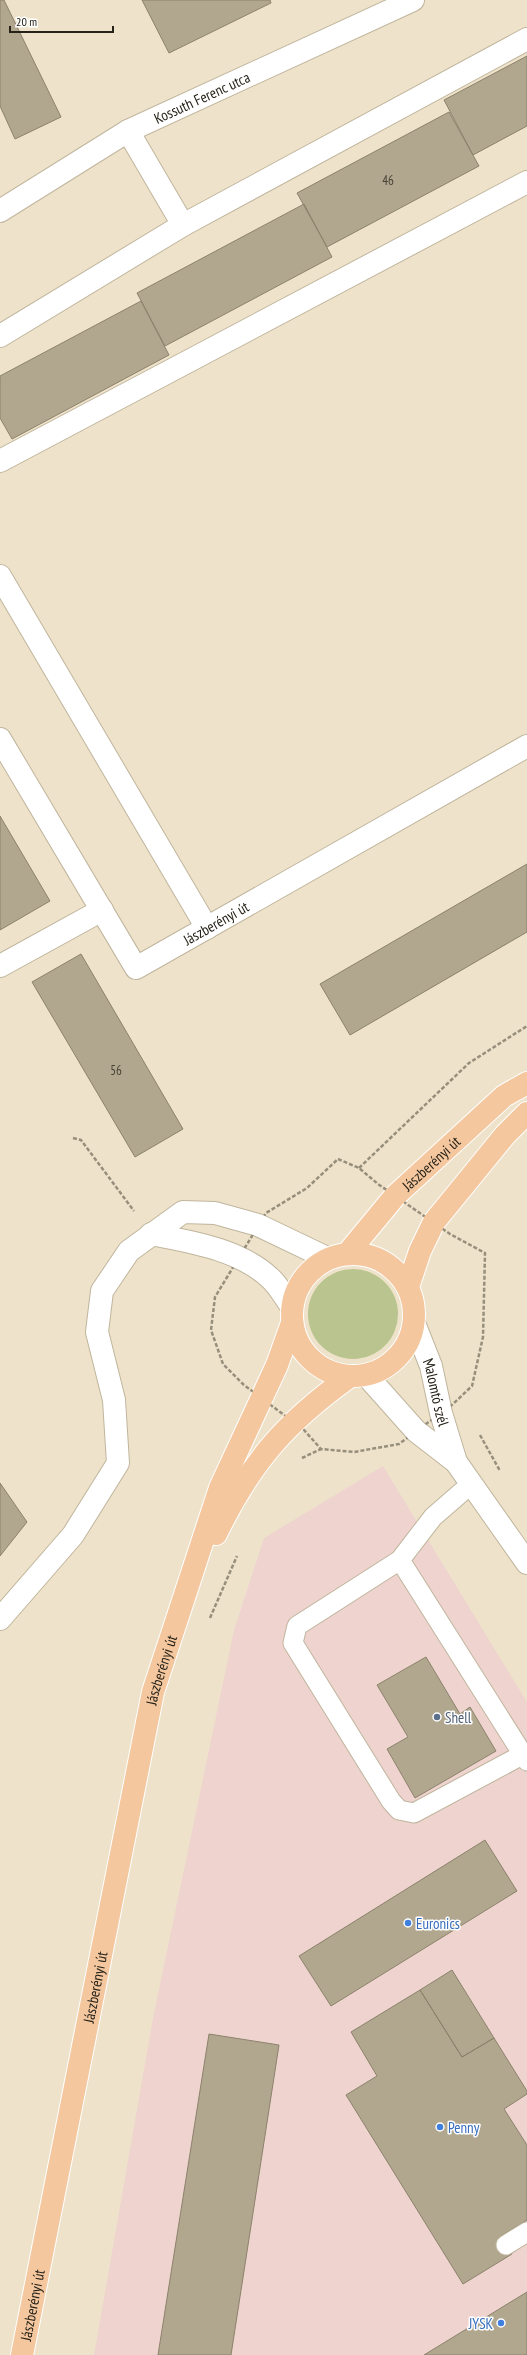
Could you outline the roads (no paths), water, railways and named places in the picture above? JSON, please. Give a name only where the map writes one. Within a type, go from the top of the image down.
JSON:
[{"type":"main road","name":"Jászberényi út","points":[[338,1257],[395,1196],[504,1096],[527,1083]]},
{"type":"main road","points":[[408,1287],[420,1251],[434,1222],[505,1135],[527,1113]]},
{"type":"main road","points":[[361,1255],[382,1261],[399,1275],[408,1287],[414,1305],[414,1323],[411,1336],[402,1354],[386,1367],[358,1376],[334,1374],[314,1363],[299,1345],[292,1315],[296,1292],[304,1278],[316,1266],[338,1257],[361,1255]]},
{"type":"main road","name":"Jászberényi út","points":[[22,2355],[148,1711],[174,1622],[220,1488],[277,1365],[292,1315]]},
{"type":"main road","name":"Jászberényi út","points":[[174,1622],[227,1512],[263,1454],[292,1421],[358,1376]]},
{"type":"street","name":"Kossuth Ferenc utca","points":[[0,211],[128,131],[413,0]]},
{"type":"street","points":[[0,336],[183,225],[527,39]]},
{"type":"street","points":[[128,131],[183,225]]},
{"type":"street","points":[[0,461],[527,182]]},
{"type":"street","points":[[0,576],[207,928]]},
{"type":"street","name":"Jászberényi út","points":[[0,739],[136,968],[527,746]]},
{"type":"street","points":[[0,966],[102,910]]},
{"type":"street","points":[[0,1619],[73,1535],[118,1463],[114,1400],[97,1332],[102,1291],[129,1250],[183,1212],[215,1214],[258,1225],[338,1257]]},
{"type":"street","points":[[151,1234],[199,1244],[238,1257],[270,1278],[292,1315]]},
{"type":"street","name":"Malomtó szél","points":[[414,1323],[431,1366],[441,1413],[456,1462],[527,1563]]},
{"type":"street","name":"Malomtó szél","points":[[358,1376],[416,1431],[456,1462]]},
{"type":"lane","points":[[400,1560],[525,1758],[414,1813],[399,1810],[391,1801],[293,1642],[297,1626],[400,1560],[433,1517],[471,1484]]},
{"type":"lane","points":[[506,2245],[527,2232]]},
{"type":"place","name":"Shell","points":[[437,1717]]},
{"type":"place","name":"Euronics","points":[[408,1923]]},
{"type":"place","name":"Penny","points":[[440,2127]]},
{"type":"place","name":"JYSK","points":[[501,2323]]}]
